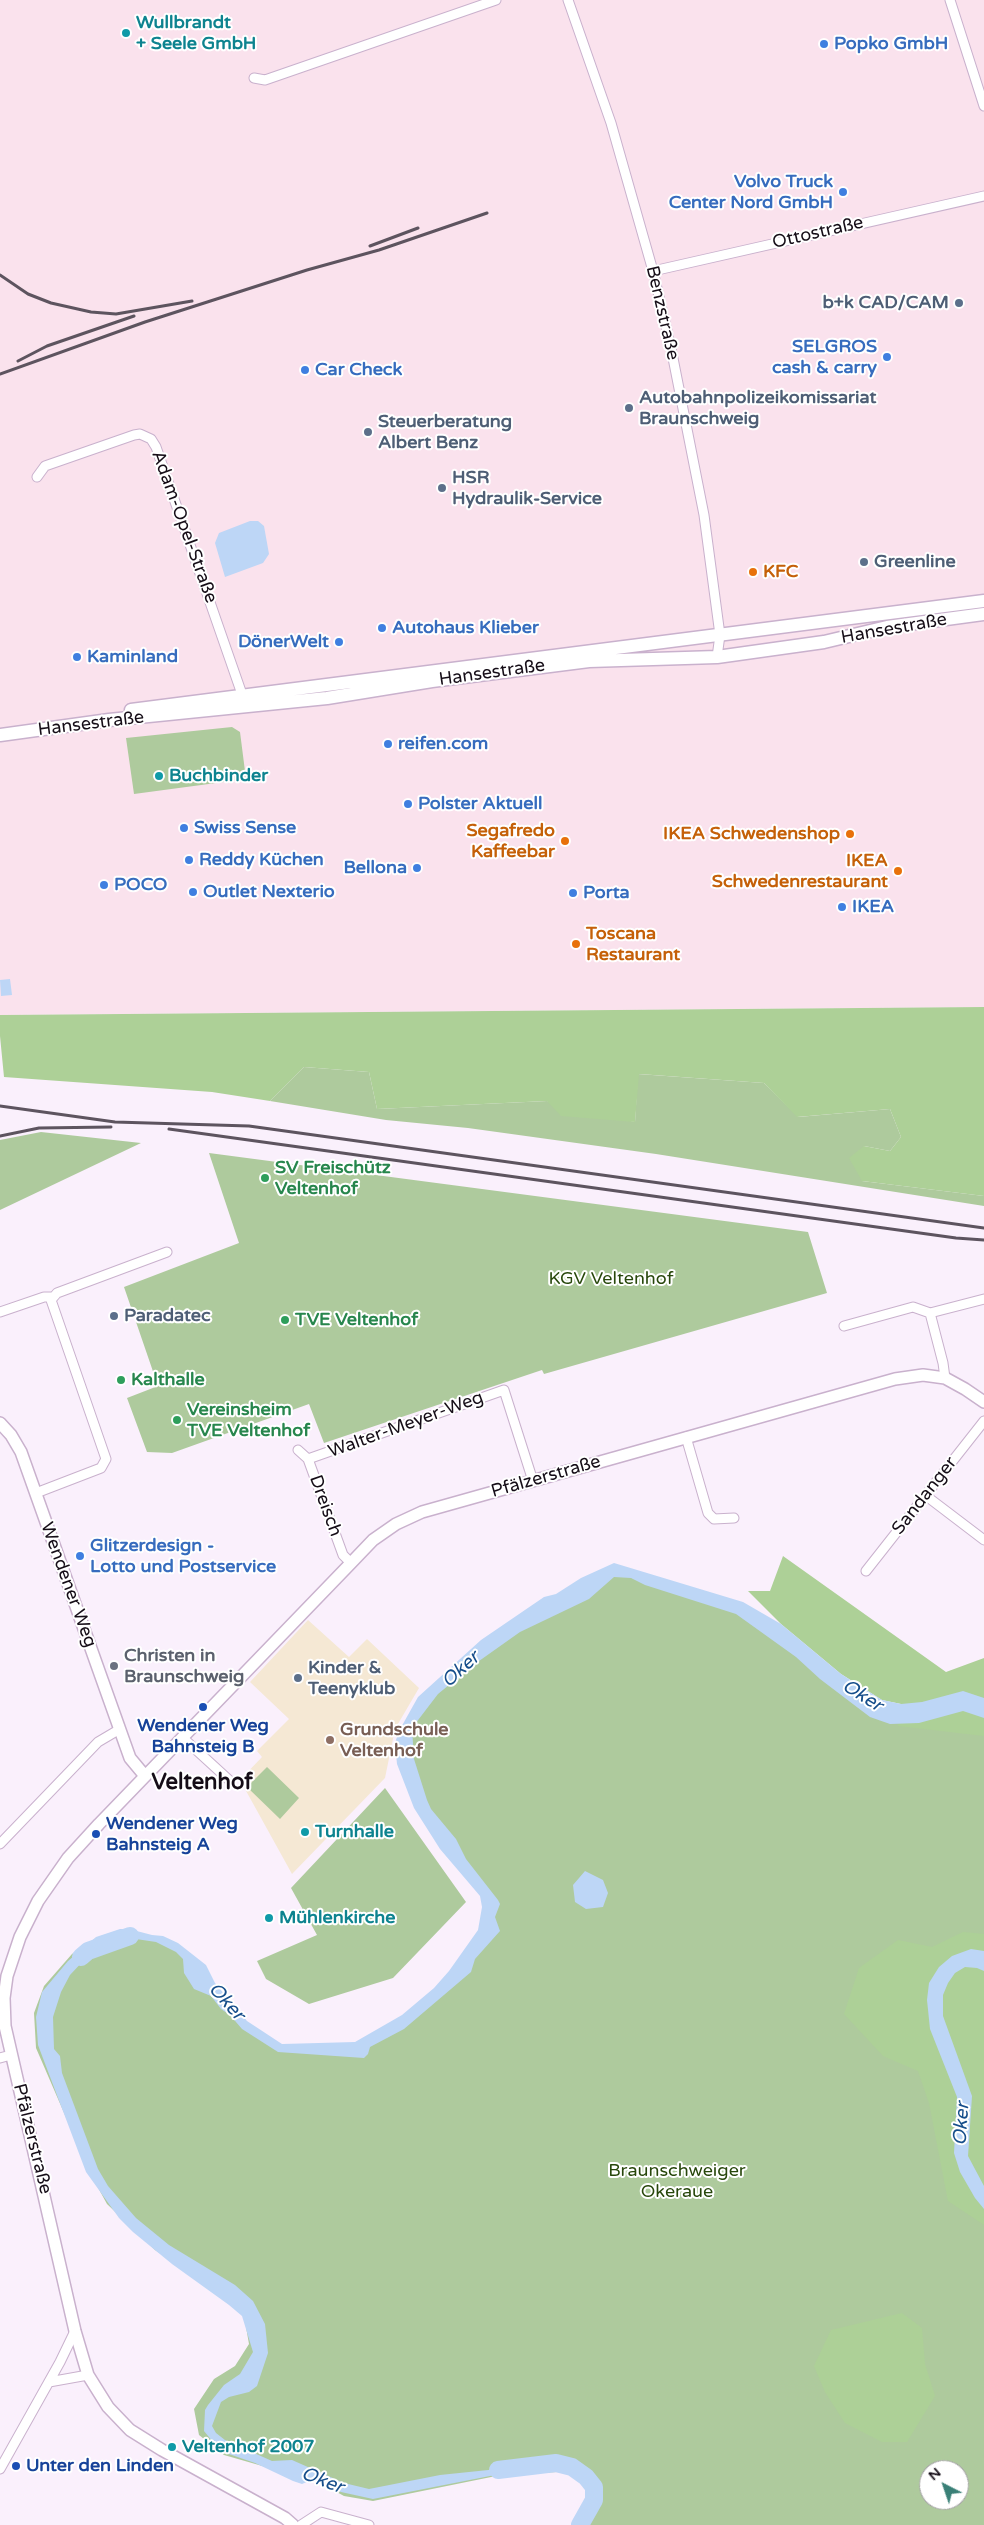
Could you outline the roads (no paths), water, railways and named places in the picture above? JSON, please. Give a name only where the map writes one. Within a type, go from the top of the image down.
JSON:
[{"type":"main road","name":"Hansestraße","points":[[0,735],[720,634],[984,601]]},
{"type":"main road","name":"Hansestraße","points":[[0,726],[245,701],[327,698],[432,681],[580,662],[717,658],[824,642],[887,627],[984,614]]},
{"type":"street","points":[[254,78],[265,80],[496,0]]},
{"type":"street","name":"Benzstraße","points":[[568,0],[611,123],[653,271],[696,468],[720,634],[717,658]]},
{"type":"street","points":[[950,0],[980,80],[984,106]]},
{"type":"street","name":"Ottostraße","points":[[653,271],[984,196]]},
{"type":"street","name":"Adam-Opel-Straße","points":[[37,477],[45,466],[134,435],[140,434],[151,440],[245,701]]},
{"type":"street","points":[[0,1312],[44,1296],[53,1296],[167,1252]]},
{"type":"street","points":[[36,1493],[101,1468],[106,1459],[51,1304],[53,1296]]},
{"type":"street","points":[[844,1326],[913,1307],[930,1314],[984,1299]]},
{"type":"street","points":[[930,1314],[945,1378]]},
{"type":"street","name":"Pfälzerstraße","points":[[75,2331],[43,2183],[6,2056],[4,1998],[12,1957],[26,1923],[38,1901],[68,1858],[373,1540],[408,1517],[895,1379],[923,1375],[945,1378],[966,1388],[984,1402]]},
{"type":"street","name":"Walter-Meyer-Weg","points":[[308,1459],[504,1390],[533,1481]]},
{"type":"street","name":"Sandanger","points":[[866,1571],[984,1421]]},
{"type":"street","name":"Wendener Weg","points":[[0,1423],[19,1448],[130,1758],[145,1776]]},
{"type":"street","points":[[686,1437],[708,1513],[714,1519],[734,1518]]},
{"type":"street","name":"Dreisch","points":[[298,1450],[308,1459],[343,1555],[351,1563]]},
{"type":"street","points":[[925,1495],[984,1540]]},
{"type":"street","points":[[0,1844],[98,1742],[120,1728]]},
{"type":"street","points":[[182,1737],[229,1780]]},
{"type":"street","points":[[75,2331],[88,2375],[108,2407],[130,2430],[162,2450],[285,2518],[293,2525]]},
{"type":"street","points":[[0,2469],[49,2382],[75,2331]]},
{"type":"street","points":[[49,2382],[88,2375]]},
{"type":"street","points":[[301,2525],[321,2512],[369,2525]]},
{"type":"water","points":[[250,521],[258,521],[264,526],[269,554],[263,563],[225,577],[215,543],[219,533]]},
{"type":"water","points":[[10,979],[12,995],[1,996],[0,980]]},
{"type":"water","points":[[614,1563],[743,1602],[781,1624],[841,1674],[882,1700],[901,1704],[922,1702],[963,1691],[984,1698],[984,1718],[963,1711],[919,1723],[890,1724],[870,1717],[820,1679],[796,1657],[736,1614],[645,1585],[631,1578],[614,1577],[589,1599],[520,1632],[472,1666],[438,1694],[412,1728],[414,1759],[427,1800],[431,1809],[456,1839],[466,1859],[498,1900],[500,1904],[495,1917],[500,1931],[475,1959],[471,1972],[404,2029],[370,2047],[368,2054],[364,2058],[278,2052],[242,2029],[230,2015],[221,2009],[211,1996],[194,1989],[184,1973],[183,1959],[176,1952],[156,1942],[136,1939],[105,1945],[86,1958],[70,1975],[61,1992],[53,2017],[54,2049],[60,2056],[62,2073],[98,2169],[108,2186],[136,2218],[169,2245],[235,2285],[253,2301],[265,2324],[268,2353],[257,2386],[249,2392],[229,2397],[221,2402],[212,2426],[216,2433],[225,2440],[272,2461],[292,2460],[344,2483],[369,2489],[440,2475],[556,2463],[373,2499],[341,2492],[314,2479],[302,2484],[293,2481],[255,2463],[226,2453],[217,2447],[204,2431],[205,2410],[208,2405],[224,2385],[240,2374],[253,2352],[242,2316],[172,2264],[133,2232],[119,2218],[86,2172],[38,2045],[36,2017],[42,1992],[68,1961],[96,1937],[120,1929],[129,1929],[163,1936],[178,1943],[206,1965],[215,1983],[247,2021],[282,2044],[355,2042],[402,2015],[434,1988],[449,1971],[478,1930],[482,1907],[480,1896],[440,1849],[414,1808],[397,1764],[395,1743],[399,1731],[418,1697],[481,1640],[544,1597],[556,1594],[581,1578]]},
{"type":"water","points":[[585,1871],[603,1880],[608,1893],[603,1907],[586,1909],[575,1902],[573,1885]]},
{"type":"water","points":[[971,1949],[984,1951],[984,1971],[965,1967],[955,1973],[943,1995],[943,2016],[972,2096],[968,2156],[984,2186],[984,2209],[975,2198],[960,2172],[954,2153],[957,2097],[930,2029],[927,2000],[929,1983],[939,1967],[952,1956]]},
{"type":"waterway","name":"Oker","points":[[81,1957],[88,1951],[130,1936]]},
{"type":"waterway","name":"Oker","points":[[498,2470],[556,2463],[572,2467],[586,2477],[594,2487],[594,2500],[580,2525]]},
{"type":"railway","points":[[0,374],[145,322],[307,270],[379,250],[487,213]]},
{"type":"railway","points":[[370,246],[418,228]]},
{"type":"railway","points":[[0,275],[28,294],[51,303],[91,312],[116,314],[192,301]]},
{"type":"railway","points":[[18,361],[47,346],[134,316]]},
{"type":"railway","points":[[0,1106],[115,1122],[249,1126],[984,1228]]},
{"type":"railway","points":[[0,1136],[39,1128],[111,1127]]},
{"type":"railway","points":[[169,1129],[956,1238],[984,1240]]},
{"type":"place","name":"Wullbrandt + Seele GmbH","points":[[126,33]]},
{"type":"place","name":"Popko GmbH","points":[[824,44]]},
{"type":"place","name":"Volvo Truck Center Nord GmbH","points":[[843,192]]},
{"type":"place","name":"b+k CAD/CAM","points":[[959,303]]},
{"type":"place","name":"SELGROS cash & carry","points":[[887,357]]},
{"type":"place","name":"Car Check","points":[[305,370]]},
{"type":"place","name":"Autobahnpolizeikomissariat Braunschweig","points":[[629,408]]},
{"type":"place","name":"Steuerberatung Albert Benz","points":[[368,432]]},
{"type":"place","name":"HSR Hydraulik-Service","points":[[442,488]]},
{"type":"place","name":"Greenline","points":[[864,562]]},
{"type":"place","name":"KFC","points":[[753,572]]},
{"type":"place","name":"Autohaus Klieber","points":[[382,628]]},
{"type":"place","name":"DönerWelt","points":[[339,642]]},
{"type":"place","name":"Kaminland","points":[[77,657]]},
{"type":"place","name":"reifen.com","points":[[388,744]]},
{"type":"place","name":"Buchbinder","points":[[159,776]]},
{"type":"place","name":"Polster Aktuell","points":[[408,804]]},
{"type":"place","name":"Swiss Sense","points":[[184,828]]},
{"type":"place","name":"IKEA Schwedenshop","points":[[850,834]]},
{"type":"place","name":"Segafredo Kaffeebar","points":[[565,841]]},
{"type":"place","name":"Reddy Küchen","points":[[189,860]]},
{"type":"place","name":"Bellona","points":[[417,868]]},
{"type":"place","name":"IKEA Schwedenrestaurant","points":[[898,871]]},
{"type":"place","name":"POCO","points":[[104,885]]},
{"type":"place","name":"Outlet Nexterio","points":[[193,892]]},
{"type":"place","name":"Porta","points":[[573,893]]},
{"type":"place","name":"IKEA","points":[[842,907]]},
{"type":"place","name":"Toscana Restaurant","points":[[576,944]]},
{"type":"place","name":"SV Freischütz Veltenhof","points":[[265,1178]]},
{"type":"place","name":"Paradatec","points":[[114,1316]]},
{"type":"place","name":"TVE Veltenhof","points":[[285,1320]]},
{"type":"place","name":"Kalthalle","points":[[121,1380]]},
{"type":"place","name":"Vereinsheim TVE Veltenhof","points":[[177,1420]]},
{"type":"place","name":"Glitzerdesign - Lotto und Postservice","points":[[80,1556]]},
{"type":"place","name":"Christen in Braunschweig","points":[[114,1666]]},
{"type":"place","name":"Kinder & Teenyklub","points":[[298,1678]]},
{"type":"place","name":"Wendener Weg Bahnsteig B","points":[[203,1707]]},
{"type":"place","name":"Grundschule Veltenhof","points":[[330,1740]]},
{"type":"place","name":"Turnhalle","points":[[305,1832]]},
{"type":"place","name":"Wendener Weg Bahnsteig A","points":[[96,1834]]},
{"type":"place","name":"Mühlenkirche","points":[[269,1918]]},
{"type":"place","name":"Veltenhof 2007","points":[[172,2447]]},
{"type":"place","name":"Unter den Linden","points":[[16,2466]]},
{"type":"district","name":"Veltenhof","points":[[202,1783]]},
{"type":"park label","name":"KGV Veltenhof","points":[[611,1279]]},
{"type":"park label","name":"Braunschweiger Okeraue","points":[[677,2181]]}]
